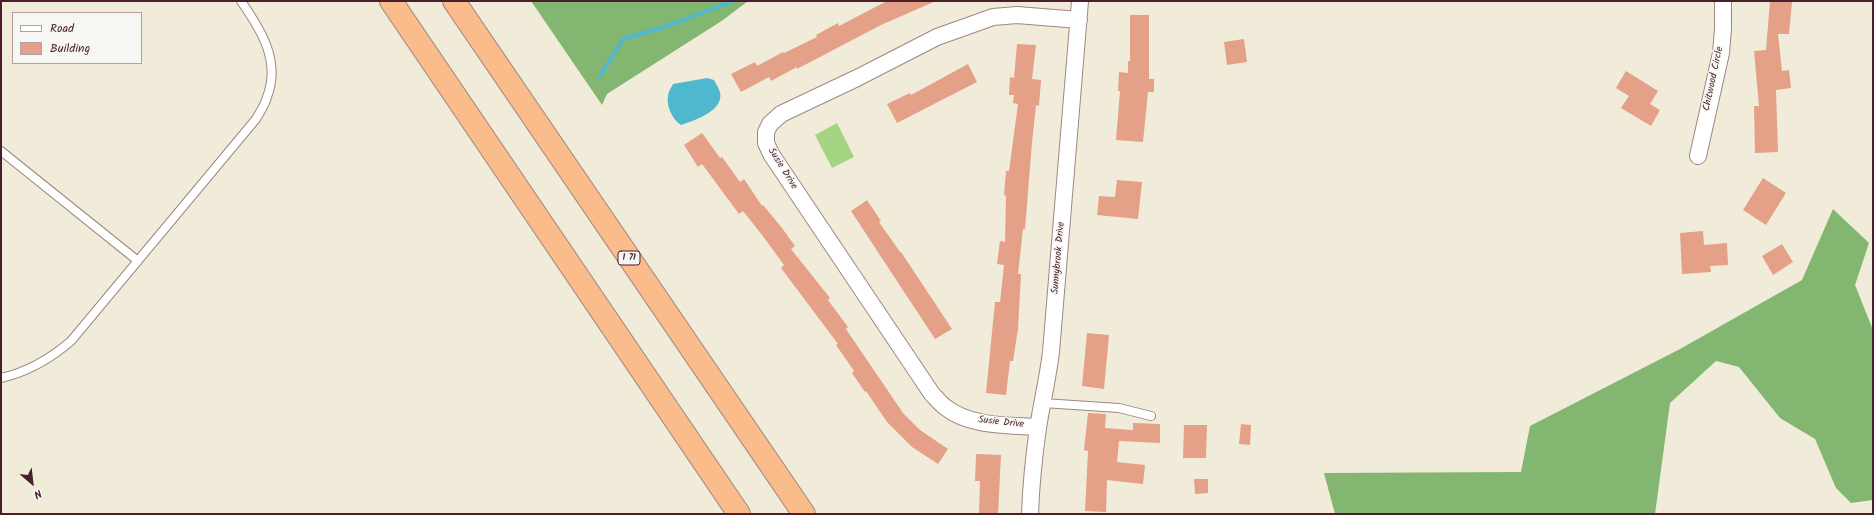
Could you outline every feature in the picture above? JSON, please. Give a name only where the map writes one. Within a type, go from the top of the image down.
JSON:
[{"type":"highway","points":[[376,1],[499,161]]},
{"type":"highway","points":[[391,1],[739,514]]},
{"type":"highway","name":"I 71","points":[[454,1],[804,514]]},
{"type":"street","name":"Sunnybrook Drive","points":[[1030,514],[1038,427],[1051,352],[1080,1]]},
{"type":"street","name":"Chitwood Circle","points":[[1698,156],[1721,53],[1724,29],[1723,1]]},
{"type":"street","name":"Susie Drive","points":[[1038,427],[982,423],[955,413],[945,407],[932,394],[771,154],[766,143],[766,132],[770,124],[781,114],[937,38],[993,17],[1017,15],[1079,20]]},
{"type":"lane","points":[[1,378],[32,368],[50,358],[71,341],[256,119],[267,98],[272,80],[271,60],[266,41],[258,25],[241,1]]},
{"type":"lane","points":[[1,151],[138,261]]},
{"type":"lane","points":[[1043,403],[1112,407],[1151,416]]},
{"type":"green space","points":[[531,1],[748,1],[723,20],[607,94],[602,105]]},
{"type":"green space","points":[[837,123],[854,157],[832,168],[815,135]]},
{"type":"green space","points":[[1833,209],[1869,243],[1855,285],[1873,330],[1873,500],[1851,503],[1836,488],[1815,439],[1780,418],[1739,367],[1716,361],[1670,403],[1655,514],[1335,514],[1324,473],[1521,472],[1530,426],[1680,349],[1802,280]]},
{"type":"water","points":[[707,78],[714,80],[719,89],[720,99],[718,104],[704,116],[681,125],[673,117],[668,104],[668,94],[673,84]]},
{"type":"building","points":[[887,1],[936,1],[881,25],[797,69],[797,67],[771,81],[769,77],[741,92],[731,74],[755,62],[757,66],[783,52],[784,53],[817,37],[816,35],[838,23],[839,26]]},
{"type":"building","points":[[1770,1],[1792,2],[1789,34],[1778,34],[1782,71],[1789,70],[1791,88],[1776,90],[1778,152],[1755,153],[1754,106],[1759,106],[1754,51],[1766,50]]},
{"type":"building","points":[[1130,15],[1149,15],[1149,79],[1154,79],[1154,92],[1148,92],[1143,142],[1116,140],[1120,91],[1118,91],[1119,72],[1128,73],[1128,61],[1130,61]]},
{"type":"building","points":[[1244,39],[1247,62],[1227,65],[1224,42]]},
{"type":"building","points":[[1017,44],[1036,45],[1032,79],[1041,80],[1039,106],[1036,105],[1025,229],[1023,229],[1018,274],[1021,274],[1018,329],[1013,361],[1010,361],[1006,395],[986,393],[995,302],[1000,302],[1004,265],[997,264],[1000,241],[1005,242],[1006,196],[1004,195],[1006,171],[1009,171],[1018,104],[1013,103],[1014,95],[1009,95],[1010,77],[1014,78]]},
{"type":"building","points":[[968,64],[977,82],[897,123],[887,104],[910,93],[911,95]]},
{"type":"building","points":[[1626,71],[1658,91],[1650,104],[1660,110],[1651,126],[1621,108],[1629,96],[1616,88]]},
{"type":"building","points":[[702,133],[740,182],[744,179],[762,206],[763,205],[782,228],[795,246],[791,249],[830,298],[828,300],[848,327],[846,329],[903,413],[920,430],[948,449],[938,464],[912,447],[887,422],[852,373],[854,371],[836,345],[838,344],[781,268],[784,265],[762,235],[743,211],[739,214],[702,164],[698,167],[684,145]]},
{"type":"building","points":[[1763,178],[1786,193],[1766,225],[1743,210]]},
{"type":"building","points":[[1117,180],[1142,182],[1138,219],[1097,215],[1099,196],[1115,197]]},
{"type":"building","points":[[867,200],[881,221],[879,222],[901,252],[952,329],[935,339],[851,211]]},
{"type":"building","points":[[1703,231],[1704,245],[1727,243],[1728,265],[1710,266],[1711,272],[1682,274],[1680,233]]},
{"type":"building","points":[[1782,244],[1793,262],[1773,275],[1762,256]]},
{"type":"building","points":[[1087,333],[1109,335],[1104,389],[1082,386]]},
{"type":"building","points":[[1088,413],[1106,414],[1105,428],[1133,430],[1133,423],[1160,424],[1160,443],[1119,441],[1117,462],[1145,465],[1143,484],[1107,480],[1106,512],[1085,511],[1088,451],[1084,450]]},
{"type":"building","points":[[1241,424],[1251,425],[1250,445],[1239,444]]},
{"type":"building","points":[[1184,425],[1207,425],[1206,458],[1183,458]]},
{"type":"building","points":[[976,454],[1001,455],[998,514],[979,514],[980,481],[975,481]]},
{"type":"building","points":[[1194,479],[1208,479],[1208,493],[1195,494]]},
{"type":"waterway","points":[[600,76],[623,39],[664,27],[733,1]]}]
